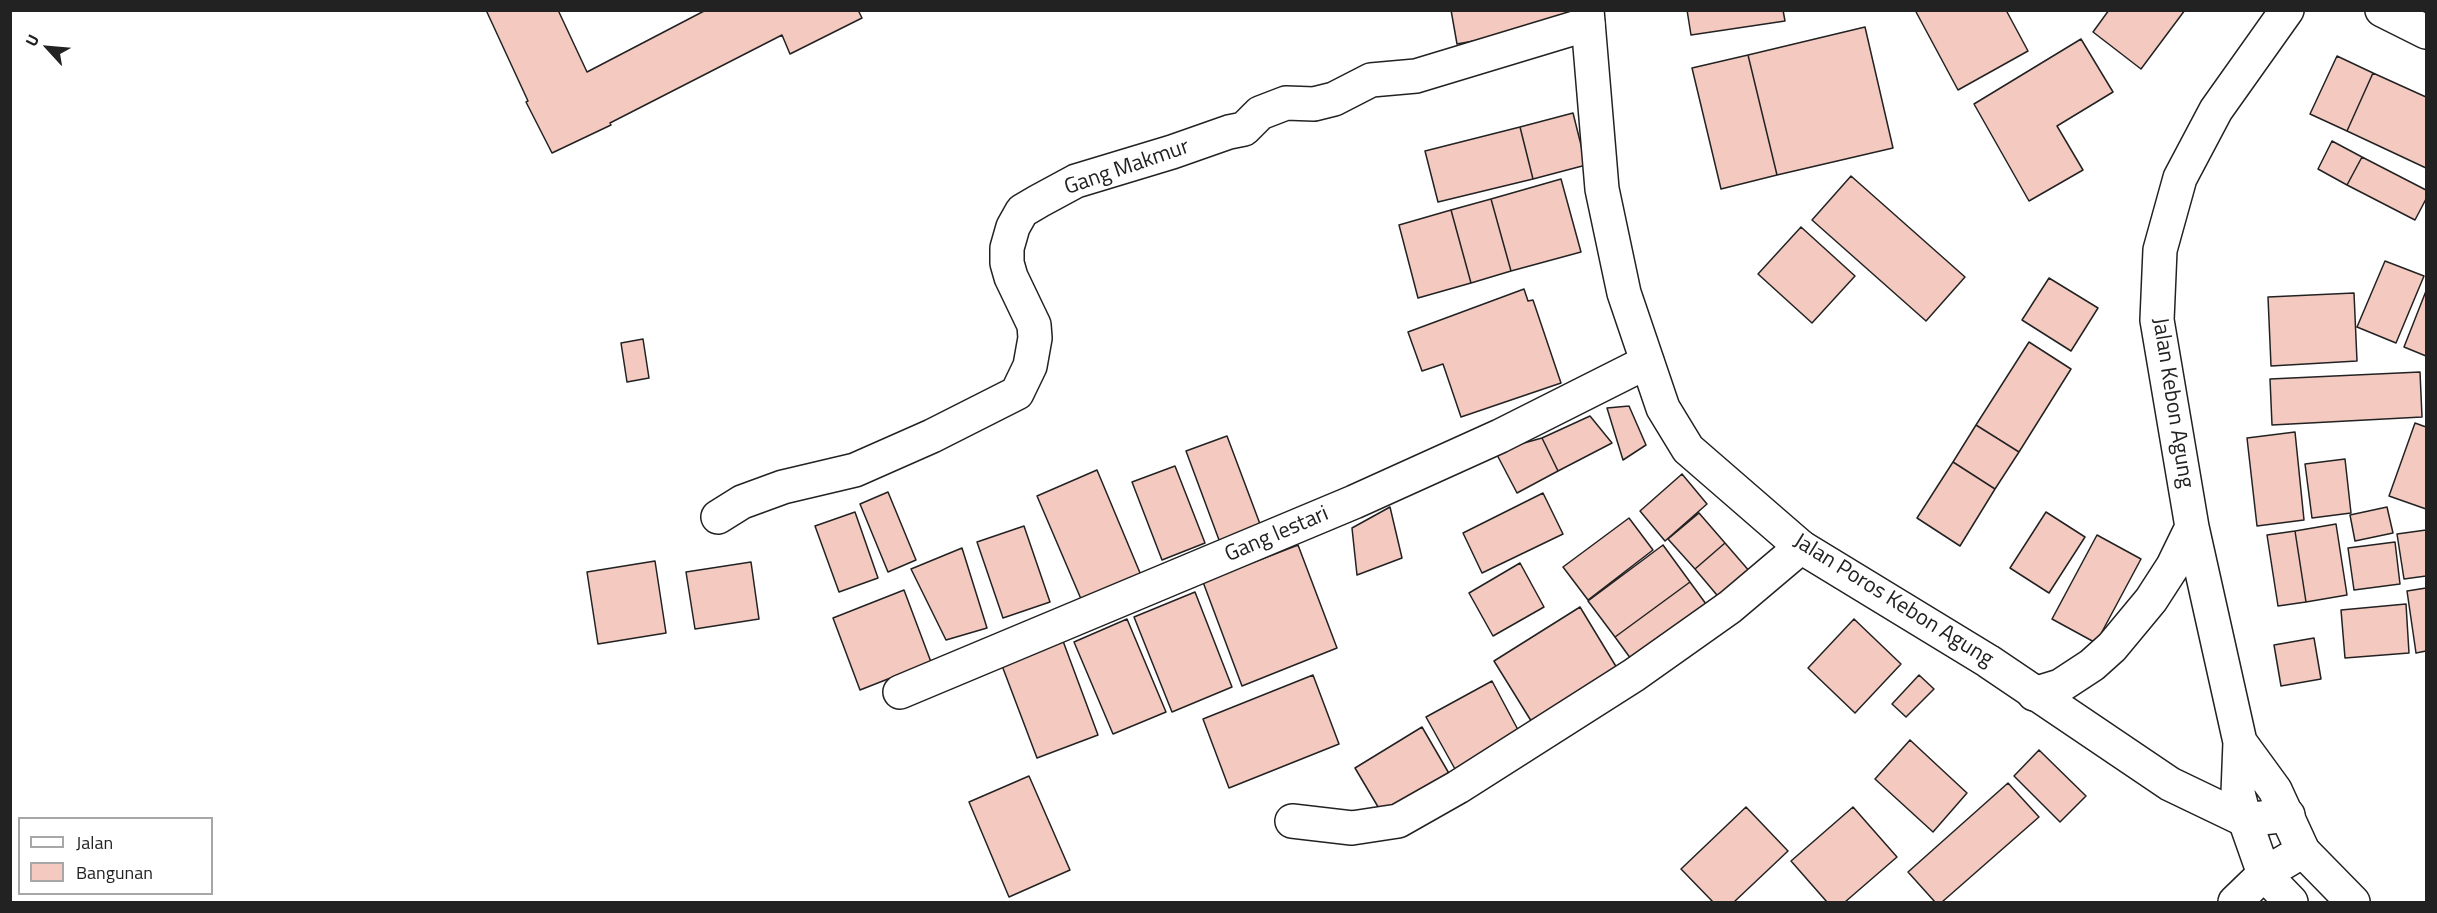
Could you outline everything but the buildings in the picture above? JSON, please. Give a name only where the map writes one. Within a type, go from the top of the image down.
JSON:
[{"type":"main road","name":"Jalan Kebon Agung","points":[[2240,742],[2192,527],[2157,320],[2160,250],[2180,178],[2185,168],[2216,110],[2287,10]]},
{"type":"main road","points":[[2382,10],[2427,32]]},
{"type":"main road","name":"Jalan Poros Kebon Agung","points":[[1588,17],[1602,189],[1624,294],[1663,408],[1688,448],[1801,547],[1988,661],[2170,784],[2245,820]]},
{"type":"main road","name":"Gang Makmur","points":[[718,517],[742,502],[783,487],[855,470],[932,436],[1017,393],[1030,366],[1035,338],[1034,325],[1011,277],[1007,263],[1007,248],[1013,227],[1022,211],[1039,201],[1076,182],[1244,129],[1260,113],[1286,103],[1314,104],[1334,99],[1371,80],[1416,76],[1588,17]]},
{"type":"main road","name":"Gang lestari","points":[[900,692],[1354,502],[1500,436],[1647,363]]},
{"type":"main road","points":[[2034,694],[2060,686],[2092,665],[2112,647],[2151,600],[2173,566],[2192,527]]},
{"type":"main road","points":[[1292,822],[1352,828],[1398,821],[1458,787],[1634,675],[1730,607],[1801,547]]},
{"type":"main road","points":[[2240,742],[2275,790],[2303,851],[2353,903]]},
{"type":"main road","points":[[2240,742],[2238,793],[2245,820],[2264,874],[2291,903]]},
{"type":"main road","points":[[2245,820],[2288,815]]},
{"type":"main road","points":[[2235,903],[2264,874],[2303,851]]}]
